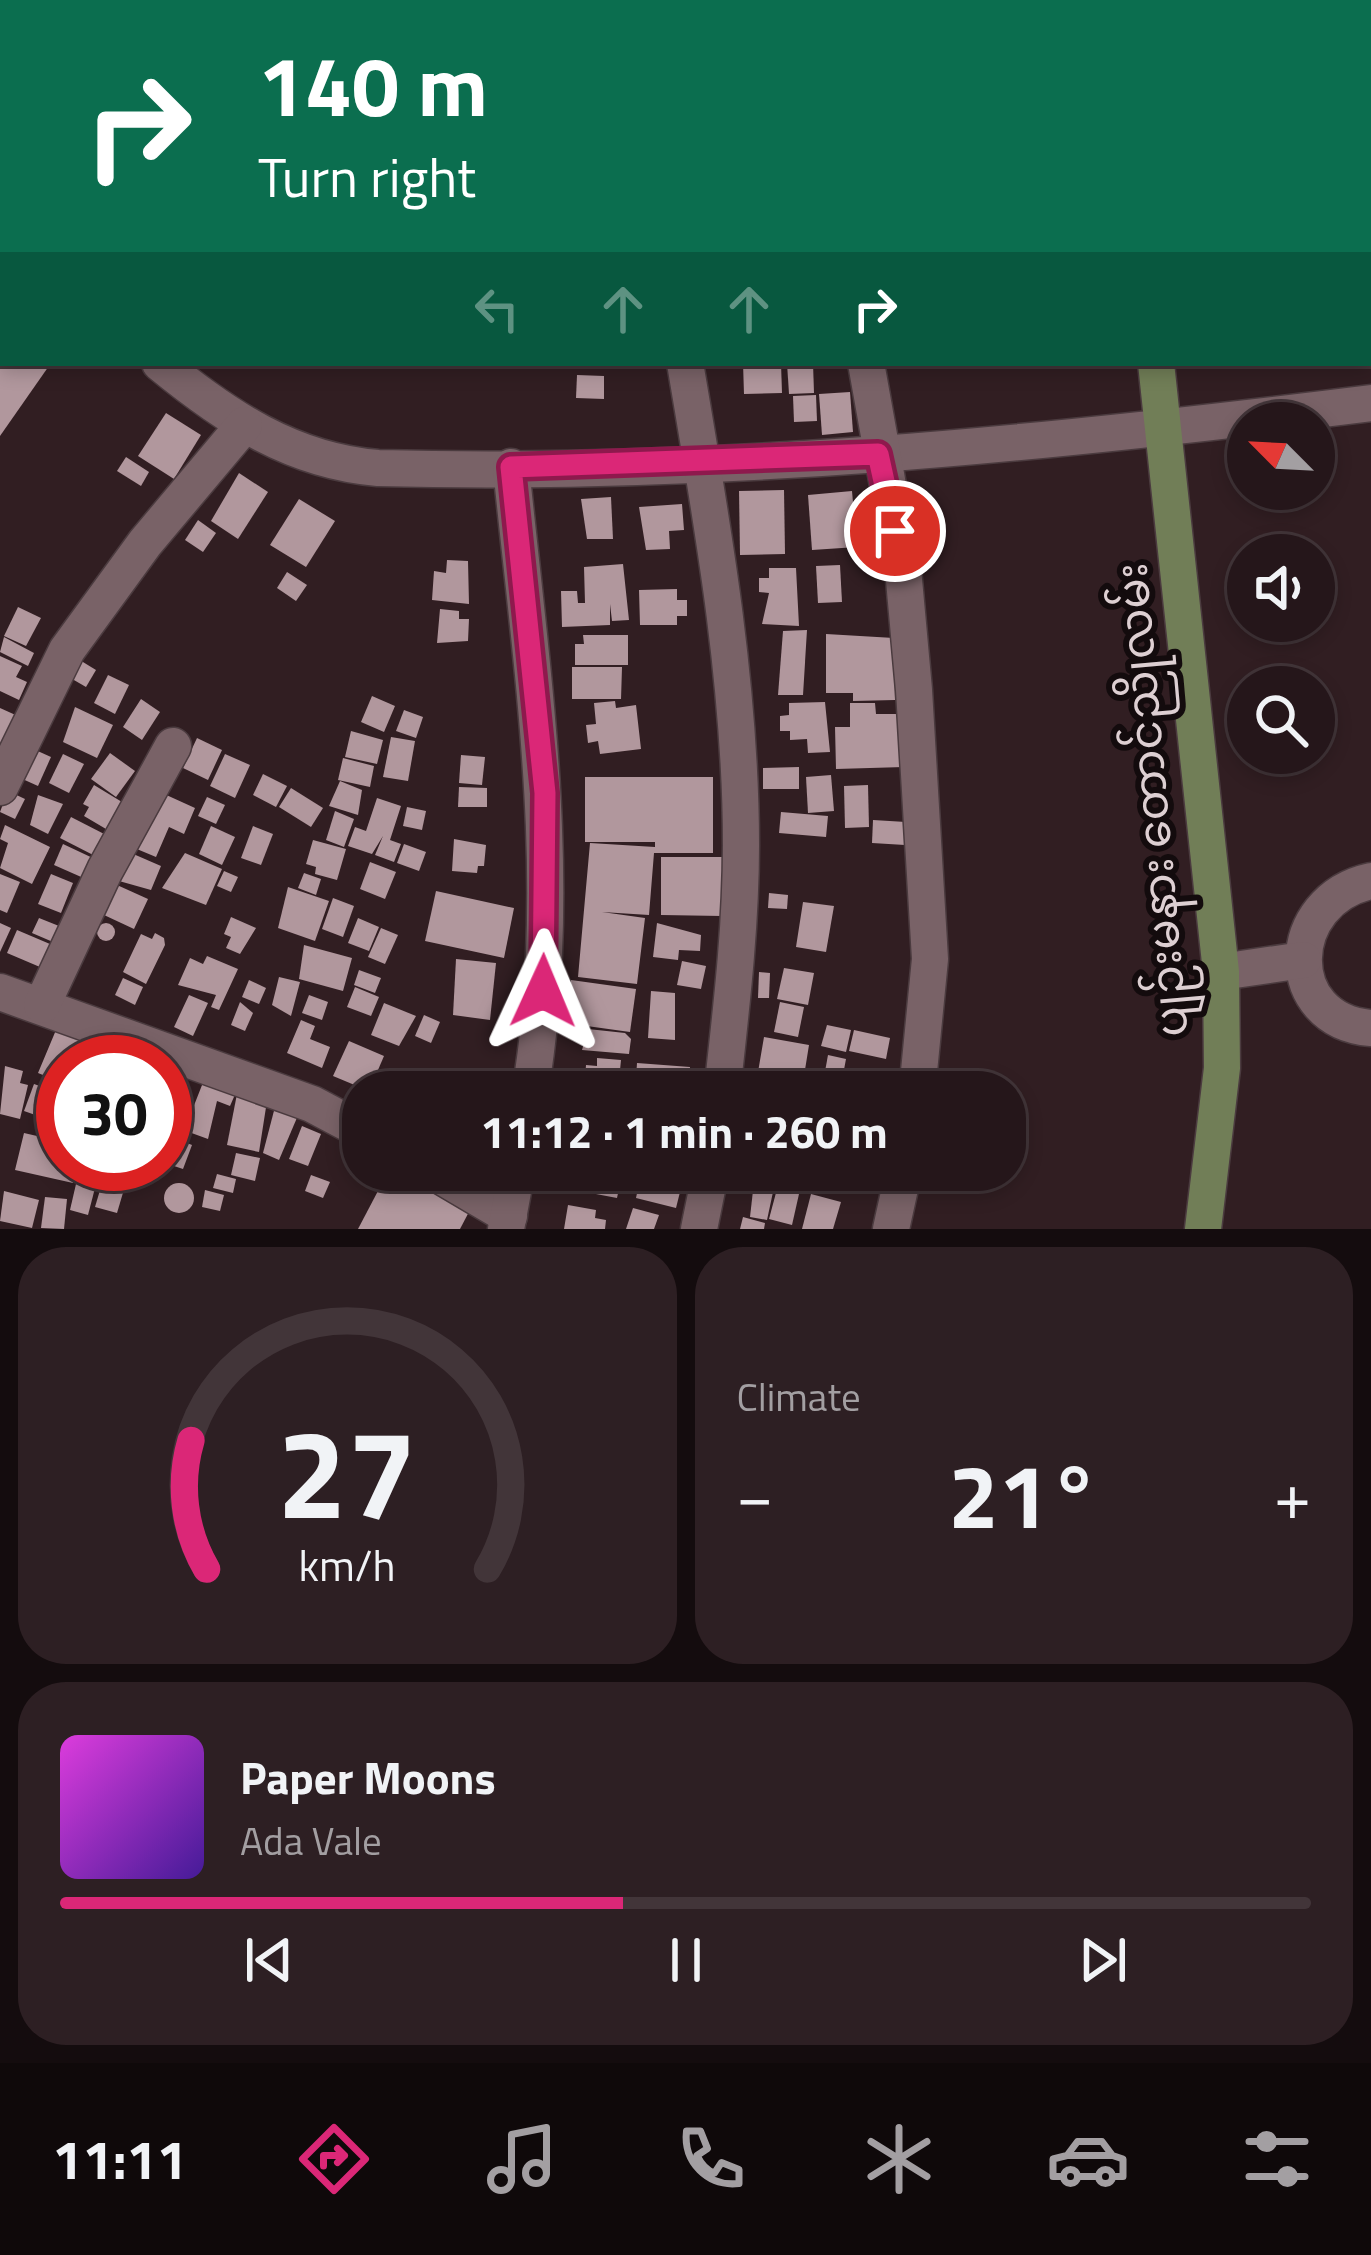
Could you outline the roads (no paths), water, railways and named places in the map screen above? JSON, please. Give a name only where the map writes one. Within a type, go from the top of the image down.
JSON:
[{"type":"main road","name":"ပျဉ်းမနား တောင်ညိုလမ်း","points":[[1156,366],[1221,972],[1222,1068],[1203,1229]]},
{"type":"street","points":[[164,366],[244,425],[342,465],[511,467],[878,454],[1163,429],[1371,403]]},
{"type":"street","points":[[686,366],[726,624],[740,785],[738,925],[724,1071]]},
{"type":"street","points":[[866,366],[878,454],[903,569],[930,959],[919,1071]]},
{"type":"street","points":[[0,787],[67,650],[145,543],[244,425]]},
{"type":"street","points":[[511,467],[545,793],[543,991],[533,1071]]},
{"type":"street","points":[[42,1005],[105,870],[173,746]]},
{"type":"street","points":[[1371,881],[1349,886],[1314,916],[1303,960],[1321,1004],[1340,1019],[1371,1028]]},
{"type":"street","points":[[1221,972],[1303,960]]},
{"type":"street","points":[[0,992],[42,1005],[88,1035]]},
{"type":"street","points":[[192,1071],[312,1104],[342,1120]]},
{"type":"street","points":[[461,1191],[507,1223],[513,1191]]},
{"type":"street","points":[[699,1229],[707,1191]]},
{"type":"street","points":[[891,1229],[899,1191]]}]
